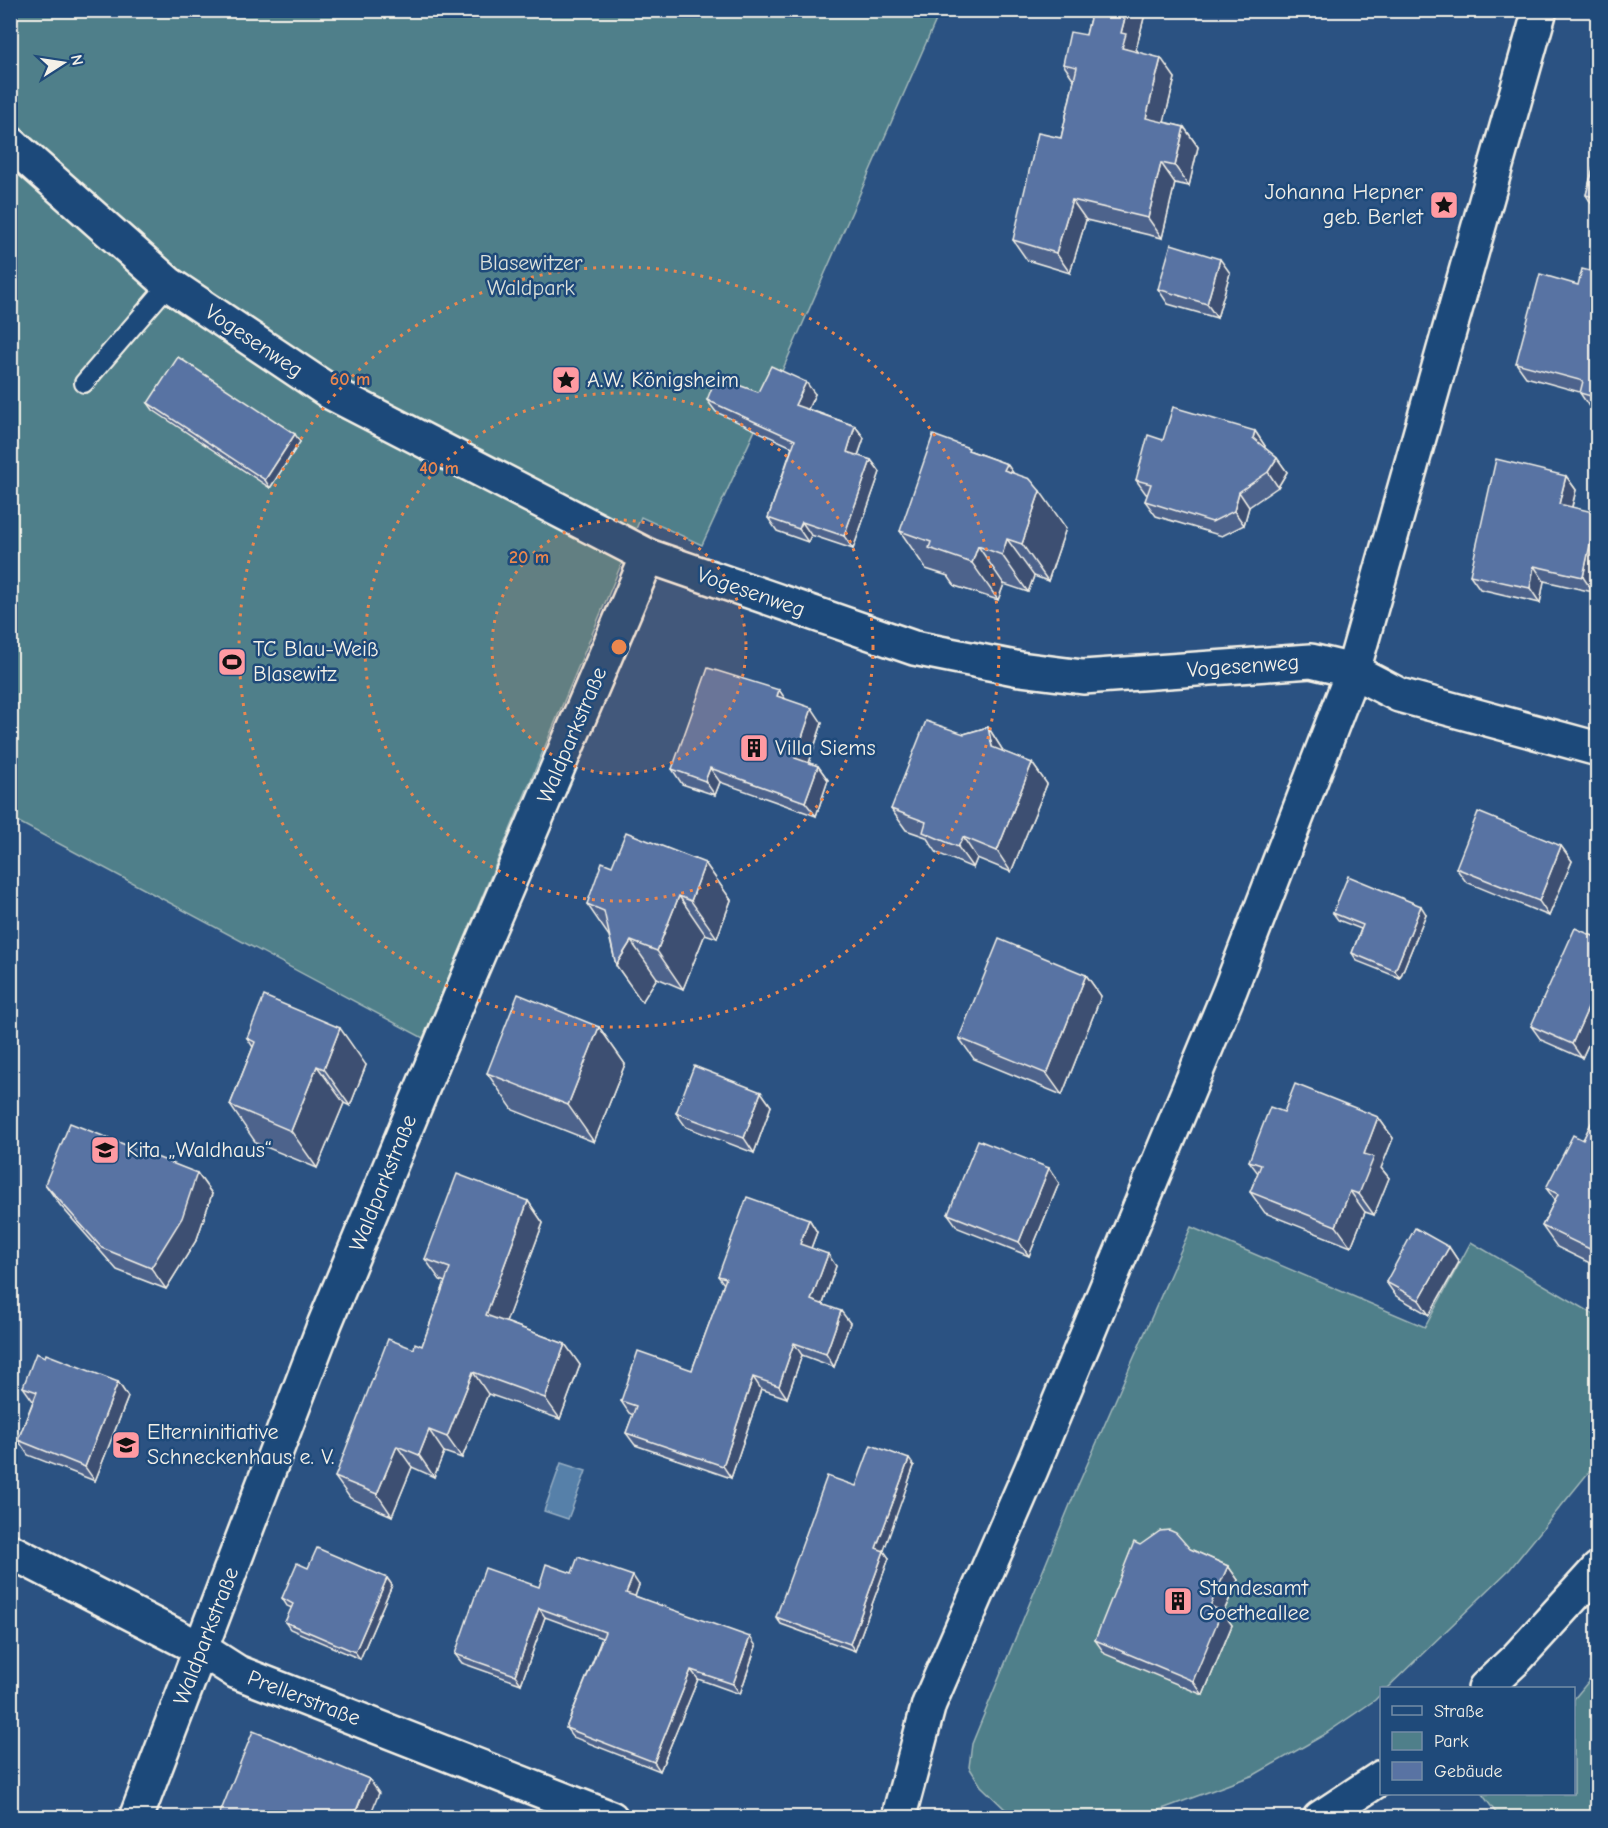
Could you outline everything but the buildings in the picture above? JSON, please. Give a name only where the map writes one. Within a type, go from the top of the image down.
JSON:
[{"type":"street","points":[[900,1818],[928,1704],[1031,1470],[1230,990],[1353,671],[1540,10]]},
{"type":"street","name":"Vogesenweg","points":[[10,143],[169,284],[330,392],[648,556],[914,648],[1020,669],[1083,677],[1311,661],[1353,671],[1399,695],[1598,749]]},
{"type":"street","name":"Waldparkstraße","points":[[136,1818],[326,1323],[468,978],[648,556]]},
{"type":"street","name":"Prellerstraße","points":[[10,1551],[201,1649],[237,1672],[611,1818]]},
{"type":"street","points":[[1487,1687],[1596,1573]]},
{"type":"street","points":[[1320,1818],[1380,1778]]},
{"type":"lane","points":[[84,383],[169,284]]},
{"type":"green space","name":"Blasewitzer Waldpark","points":[[11,11],[940,11],[779,378],[702,545],[641,517],[423,1038],[11,818]]},
{"type":"green space","points":[[1191,1227],[1425,1327],[1471,1242],[1597,1316],[1597,1462],[1510,1569],[1388,1687],[1380,1687],[1380,1695],[1375,1700],[1322,1736],[1254,1775],[1154,1812],[1125,1817],[1024,1817],[1005,1809],[981,1786],[969,1767],[972,1744],[1076,1490]]},
{"type":"green space","points":[[1597,1671],[1597,1817],[1499,1817],[1483,1795],[1575,1795],[1575,1698]]},
{"type":"water","points":[[561,1463],[586,1471],[568,1519],[544,1511]]},
{"type":"place","name":"Johanna Hepner geb. Berlet","points":[[1444,205]]},
{"type":"place","name":"A.W. Königsheim","points":[[566,380]]},
{"type":"place","name":"TC Blau-Weiß Blasewitz","points":[[232,662]]},
{"type":"place","name":"Villa Siems","points":[[754,748]]},
{"type":"place","name":"Kita „Waldhaus“","points":[[105,1150]]},
{"type":"place","name":"Elterninitiative Schneckenhaus e. V.","points":[[126,1445]]},
{"type":"place","name":"Standesamt Goetheallee","points":[[1178,1601]]}]
